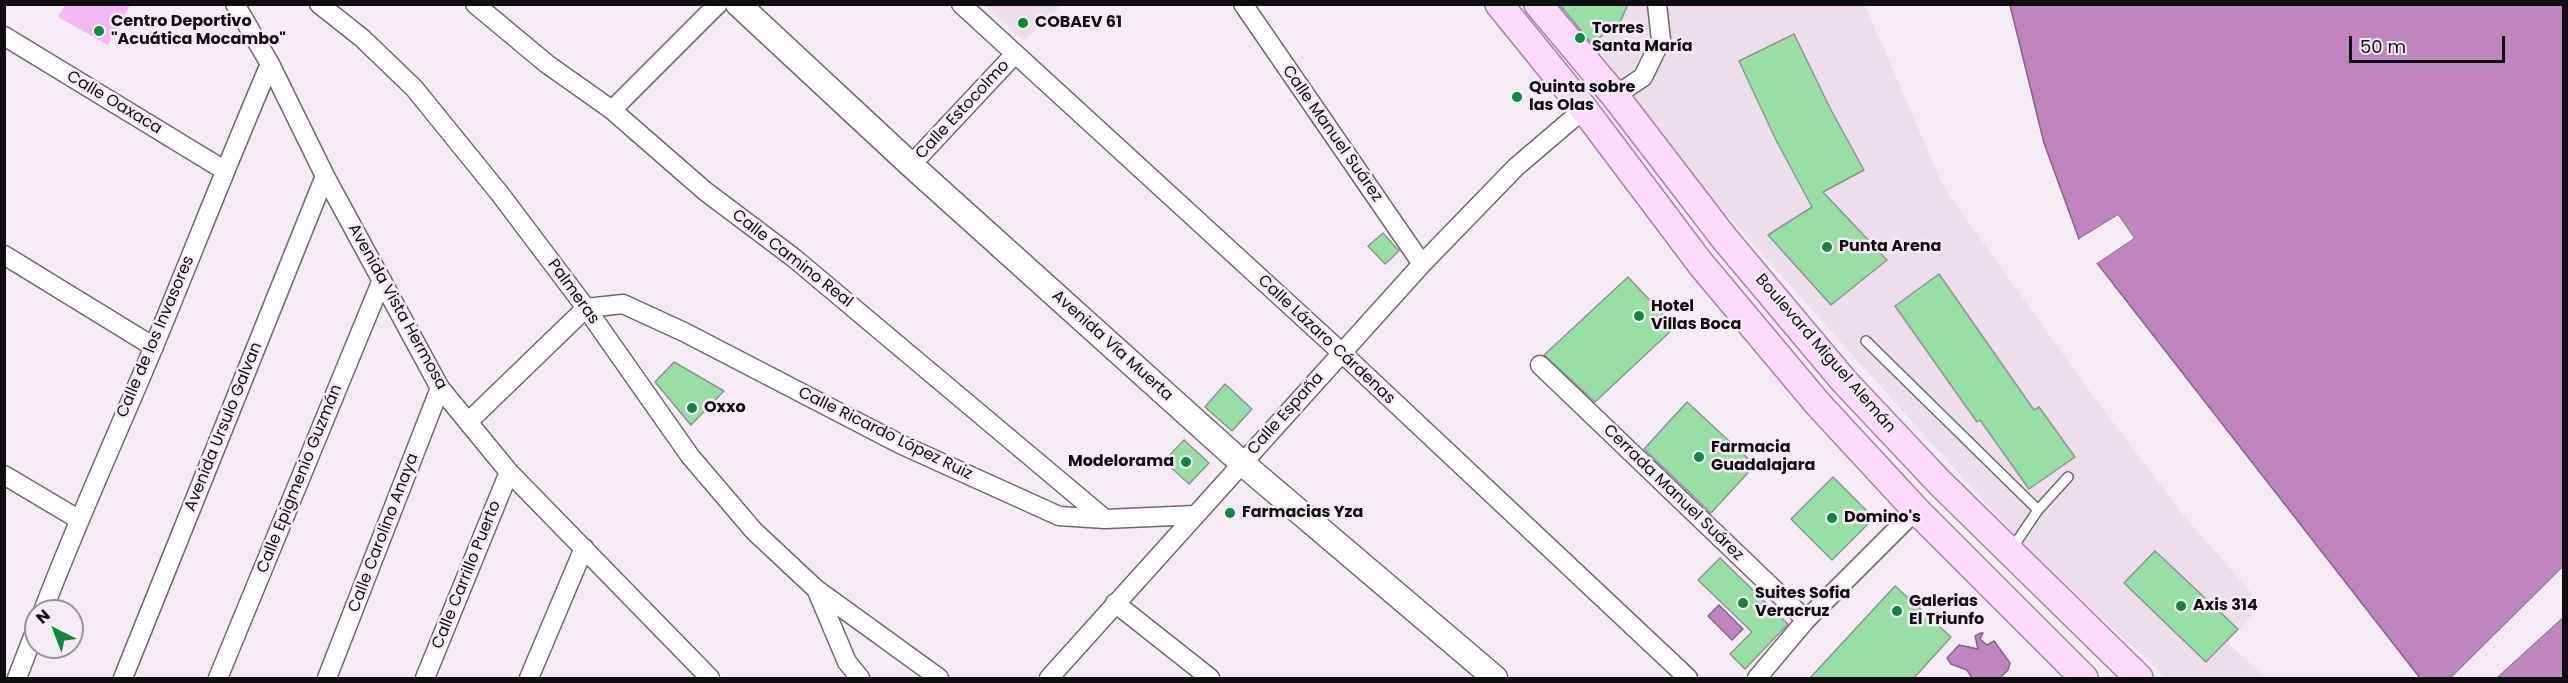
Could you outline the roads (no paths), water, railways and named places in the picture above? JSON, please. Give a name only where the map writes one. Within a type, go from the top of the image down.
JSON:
[{"type":"main road","points":[[1499,4],[1584,108],[1715,280],[1818,405],[1916,510],[2084,678]]},
{"type":"main road","name":"Boulevard Miguel Alemán","points":[[1538,4],[1615,96],[1724,238],[1844,381],[2009,552],[2139,678]]},
{"type":"street","name":"Avenida Vista Hermosa","points":[[236,4],[270,64],[325,176],[440,388],[509,472],[710,678]]},
{"type":"street","name":"Palmeras","points":[[319,4],[362,38],[414,88],[500,194],[586,308],[690,456],[754,531],[816,589],[939,678]]},
{"type":"street","name":"Calle Camino Real","points":[[475,4],[546,64],[612,110],[705,191],[794,258],[1105,519]]},
{"type":"street","points":[[612,110],[718,4]]},
{"type":"street","name":"Avenida Vía Muerta","points":[[738,4],[911,165],[1242,463],[1495,678]]},
{"type":"street","name":"Calle Lázaro Cárdenas","points":[[961,4],[1014,55],[1342,353],[1688,678]]},
{"type":"street","name":"Calle Manuel Suárez","points":[[1243,4],[1422,264]]},
{"type":"street","points":[[1615,96],[1643,77],[1661,40],[1658,4]]},
{"type":"street","name":"Calle Oaxaca","points":[[4,36],[224,170]]},
{"type":"street","name":"Calle Estocolmo","points":[[911,165],[1014,55]]},
{"type":"street","name":"Calle de los Invasores","points":[[48,599],[78,519],[154,346],[224,170],[270,64]]},
{"type":"street","name":"Calle España","points":[[1049,678],[1422,264],[1516,167],[1584,108]]},
{"type":"street","name":"Avenida Ursulo Galvan","points":[[123,678],[325,176]]},
{"type":"street","points":[[4,255],[154,346]]},
{"type":"street","name":"Calle Epigmenio Guzmán","points":[[218,678],[382,280]]},
{"type":"street","name":"Calle Ricardo López Ruiz","points":[[586,308],[623,304],[684,332],[900,444],[1059,516],[1105,519],[1196,515]]},
{"type":"street","points":[[468,422],[586,308]]},
{"type":"street","name":"Cerrada Manuel Suárez","points":[[1540,365],[1806,620]]},
{"type":"street","name":"Calle Carolino Anaya","points":[[327,678],[440,388]]},
{"type":"street","name":"Calle Carrillo Puerto","points":[[425,678],[509,472]]},
{"type":"street","points":[[4,475],[78,519]]},
{"type":"street","points":[[1756,678],[1806,620],[1916,510]]},
{"type":"street","points":[[530,678],[584,548]]},
{"type":"street","points":[[816,589],[847,662],[860,678]]},
{"type":"street","points":[[1115,603],[1210,678]]},
{"type":"street","points":[[17,678],[24,659]]},
{"type":"lane","points":[[1866,341],[2038,510]]},
{"type":"lane","points":[[2009,552],[2038,510],[2068,477]]},
{"type":"place","name":"COBAEV 61","points":[[1023,23]]},
{"type":"place","name":"Centro Deportivo \"Acuática Mocambo\"","points":[[99,31]]},
{"type":"place","name":"Torres Santa María","points":[[1580,38]]},
{"type":"place","name":"Quinta sobre las Olas","points":[[1517,97]]},
{"type":"place","name":"Punta Arena","points":[[1827,247]]},
{"type":"place","name":"Hotel Villas Boca","points":[[1639,316]]},
{"type":"place","name":"Oxxo","points":[[692,408]]},
{"type":"place","name":"Farmacia Guadalajara","points":[[1699,457]]},
{"type":"place","name":"Modelorama","points":[[1186,462]]},
{"type":"place","name":"Farmacias Yza","points":[[1230,513]]},
{"type":"place","name":"Domino's","points":[[1832,518]]},
{"type":"place","name":"Suites Sofia Veracruz","points":[[1743,603]]},
{"type":"place","name":"Axis 314","points":[[2181,606]]},
{"type":"place","name":"Galerias El Triunfo","points":[[1897,611]]}]
